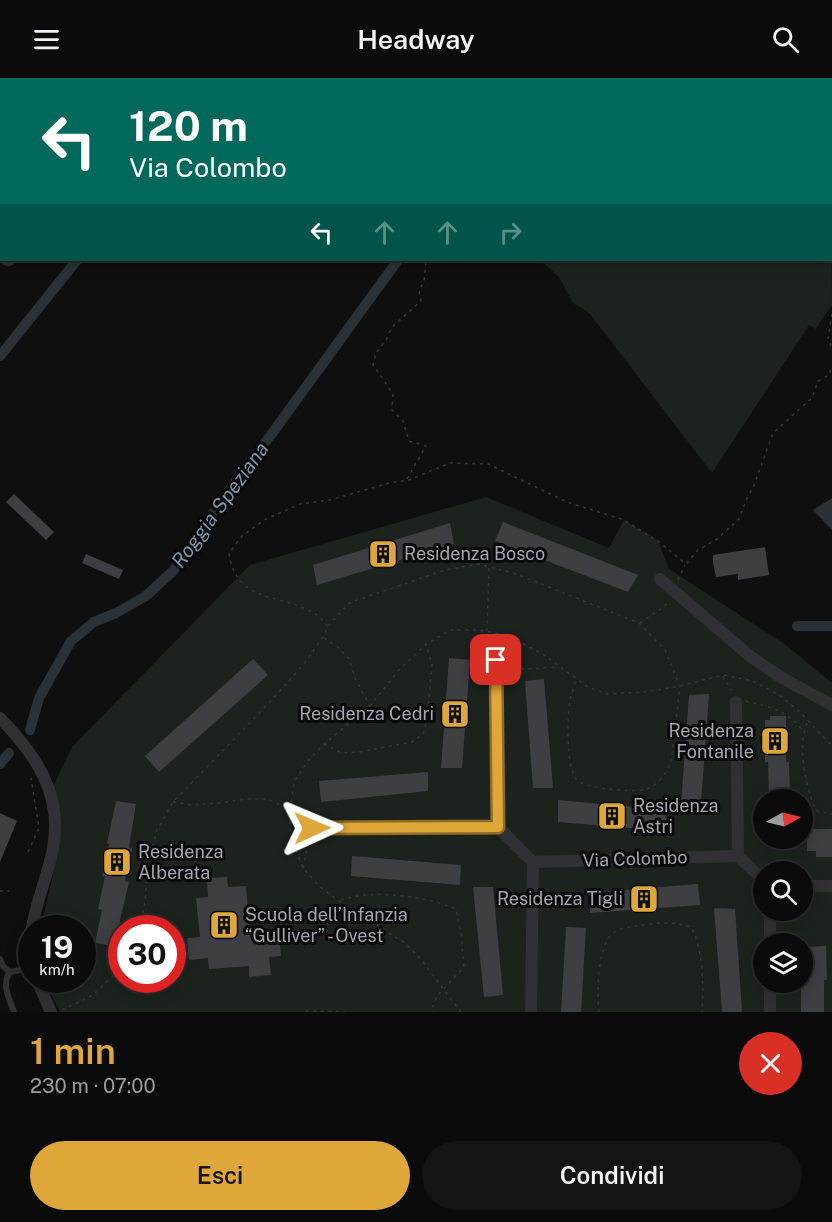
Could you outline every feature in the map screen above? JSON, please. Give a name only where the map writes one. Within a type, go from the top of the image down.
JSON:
[{"type":"street","points":[[660,579],[751,657],[782,678],[832,705]]},
{"type":"street","points":[[496,660],[498,827],[533,862],[531,1012]]},
{"type":"street","points":[[736,702],[738,856],[753,870]]},
{"type":"street","points":[[0,718],[35,759],[47,782],[55,818],[53,848],[34,915]]},
{"type":"street","points":[[312,828],[498,827]]},
{"type":"street","name":"Via Colombo","points":[[533,862],[738,856]]},
{"type":"street","points":[[813,886],[832,886]]},
{"type":"street","points":[[43,993],[51,1012]]},
{"type":"street","points":[[770,993],[770,1012]]},
{"type":"lane","points":[[0,959],[3,966],[10,972]]},
{"type":"lane","points":[[10,972],[18,971]]},
{"type":"lane","points":[[10,972],[4,986],[14,1012]]},
{"type":"path","points":[[409,480],[406,481],[426,446],[409,441],[403,422],[392,410],[393,394],[373,365],[376,353],[387,340],[392,327],[421,302],[419,291],[424,281],[426,261]]},
{"type":"path","points":[[832,314],[828,338],[832,348]]},
{"type":"path","points":[[639,623],[662,608],[676,591],[686,564],[698,550],[717,539],[739,519],[773,433],[812,398],[818,381],[829,375],[832,366]]},
{"type":"path","points":[[328,626],[313,613],[246,587],[231,570],[229,553],[242,536],[264,520],[300,504],[330,500],[389,483],[409,480],[450,463],[488,464],[567,502],[624,520],[658,541],[686,564]]},
{"type":"path","points":[[142,915],[150,856],[157,830],[173,802],[269,703],[323,637],[328,626],[349,603],[445,570],[479,564],[516,574],[639,623],[665,650],[680,686],[671,763],[668,771],[657,782],[647,789],[614,789],[581,784],[575,778],[568,740],[570,701],[576,679]]},
{"type":"path","points":[[487,631],[489,567]]},
{"type":"path","points":[[481,630],[496,660],[524,669],[560,666]]},
{"type":"path","points":[[323,637],[338,647],[349,659],[355,678],[370,706]]},
{"type":"path","points":[[324,744],[342,753],[359,752],[412,742],[423,734],[427,719],[432,664],[426,644]]},
{"type":"path","points":[[723,675],[736,702],[748,701],[782,712],[798,722],[804,733]]},
{"type":"path","points":[[808,722],[804,733],[805,772],[815,810],[832,814]]},
{"type":"path","points":[[28,852],[39,828],[31,771]]},
{"type":"path","points":[[173,802],[192,805],[244,799],[267,799],[290,811]]},
{"type":"path","points":[[0,891],[9,891]]},
{"type":"path","points":[[339,901],[349,897],[368,896],[416,897],[437,901],[456,909],[464,967],[437,996],[432,1009],[434,1012]]},
{"type":"path","points":[[598,1012],[600,971],[605,944],[613,933],[628,927],[664,921],[690,927],[697,936],[701,969],[702,1012]]},
{"type":"path","points":[[59,1012],[93,995],[108,981]]},
{"type":"path","points":[[306,1011],[345,1012]]},
{"type":"shaded area","points":[[524,261],[832,261],[832,305],[816,329],[809,325],[712,473],[590,314],[573,303],[559,277],[543,263]]},
{"type":"shaded area","points":[[486,497],[609,548],[624,520],[658,541],[669,569],[786,645],[832,683],[832,1012],[60,1012],[50,993],[96,993],[96,915],[44,915],[60,843],[53,786],[72,747],[250,565]]},
{"type":"shaded area","points":[[832,498],[832,530],[813,510]]},
{"type":"building","points":[[14,494],[54,532],[46,540],[6,502]]},
{"type":"building","name":"Residenza Bosco","points":[[503,522],[638,575],[628,592],[495,541]]},
{"type":"building","name":"Residenza Bosco","points":[[450,523],[454,544],[317,585],[313,565]]},
{"type":"building","points":[[765,547],[769,575],[738,580],[738,574],[716,577],[713,555]]},
{"type":"building","points":[[86,554],[123,570],[119,579],[82,563]]},
{"type":"building","name":"Residenza Cedri","points":[[449,658],[470,660],[462,768],[441,768]]},
{"type":"building","points":[[253,659],[268,675],[159,772],[145,756]]},
{"type":"building","points":[[544,679],[553,788],[533,788],[525,681]]},
{"type":"building","name":"Residenza Astri","points":[[709,694],[701,804],[681,805],[689,695]]},
{"type":"building","name":"Residenza Fontanile","points":[[770,716],[786,716],[786,762],[789,762],[790,789],[769,789],[768,762],[765,762],[765,720],[770,720]]},
{"type":"building","name":"Residenza Cedri","points":[[428,772],[428,791],[321,802],[319,781]]},
{"type":"building","name":"Residenza Astri","points":[[558,800],[667,810],[665,831],[558,822]]},
{"type":"building","name":"Residenza Alberata","points":[[116,801],[136,804],[129,847],[132,849],[125,881],[129,882],[121,915],[108,915],[108,945],[96,943],[102,910],[98,909],[105,877],[102,876],[109,844],[107,843]]},
{"type":"building","points":[[0,813],[17,821],[0,862]]},
{"type":"building","points":[[813,829],[832,829],[832,857],[816,857],[816,851],[807,851],[807,849],[813,849]]},
{"type":"building","points":[[352,856],[461,865],[460,885],[351,876]]},
{"type":"building","name":"Scuola dell’Infanzia “Gulliver” - Ovest","points":[[227,877],[228,887],[246,886],[250,935],[279,933],[281,956],[269,957],[271,975],[249,977],[249,966],[209,969],[208,958],[189,960],[187,938],[200,937],[196,898],[208,897],[207,878]]},
{"type":"building","name":"Residenza Tigli","points":[[698,884],[700,905],[590,913],[590,893]]},
{"type":"building","points":[[473,887],[493,887],[503,995],[484,997]]},
{"type":"building","points":[[714,908],[735,909],[742,1012],[722,1012]]},
{"type":"building","name":"Residenza Tigli","points":[[566,927],[586,928],[581,1012],[561,1012]]},
{"type":"building","points":[[826,946],[827,980],[824,980],[824,1012],[801,1012],[801,993],[813,993],[813,947]]},
{"type":"waterway","points":[[0,356],[76,261]]},
{"type":"waterway","name":"Roggia Speziana","points":[[30,730],[39,698],[71,641],[94,622],[146,596],[173,571],[241,473],[397,261]]},
{"type":"waterway","points":[[797,626],[832,626]]},
{"type":"waterway","name":"Roggia Speziana","points":[[0,764],[9,753]]},
{"type":"place","name":"Residenza Bosco","points":[[383,554]]},
{"type":"place","name":"Residenza Cedri","points":[[455,714]]},
{"type":"place","name":"Residenza Fontanile","points":[[775,741]]},
{"type":"place","name":"Residenza Astri","points":[[612,816]]},
{"type":"place","name":"Residenza Alberata","points":[[117,862]]},
{"type":"place","name":"Residenza Tigli","points":[[644,899]]},
{"type":"place","name":"Scuola dell’Infanzia “Gulliver” - Ovest","points":[[224,925]]},
{"type":"route","points":[[312,828],[498,827],[496,660]]}]
